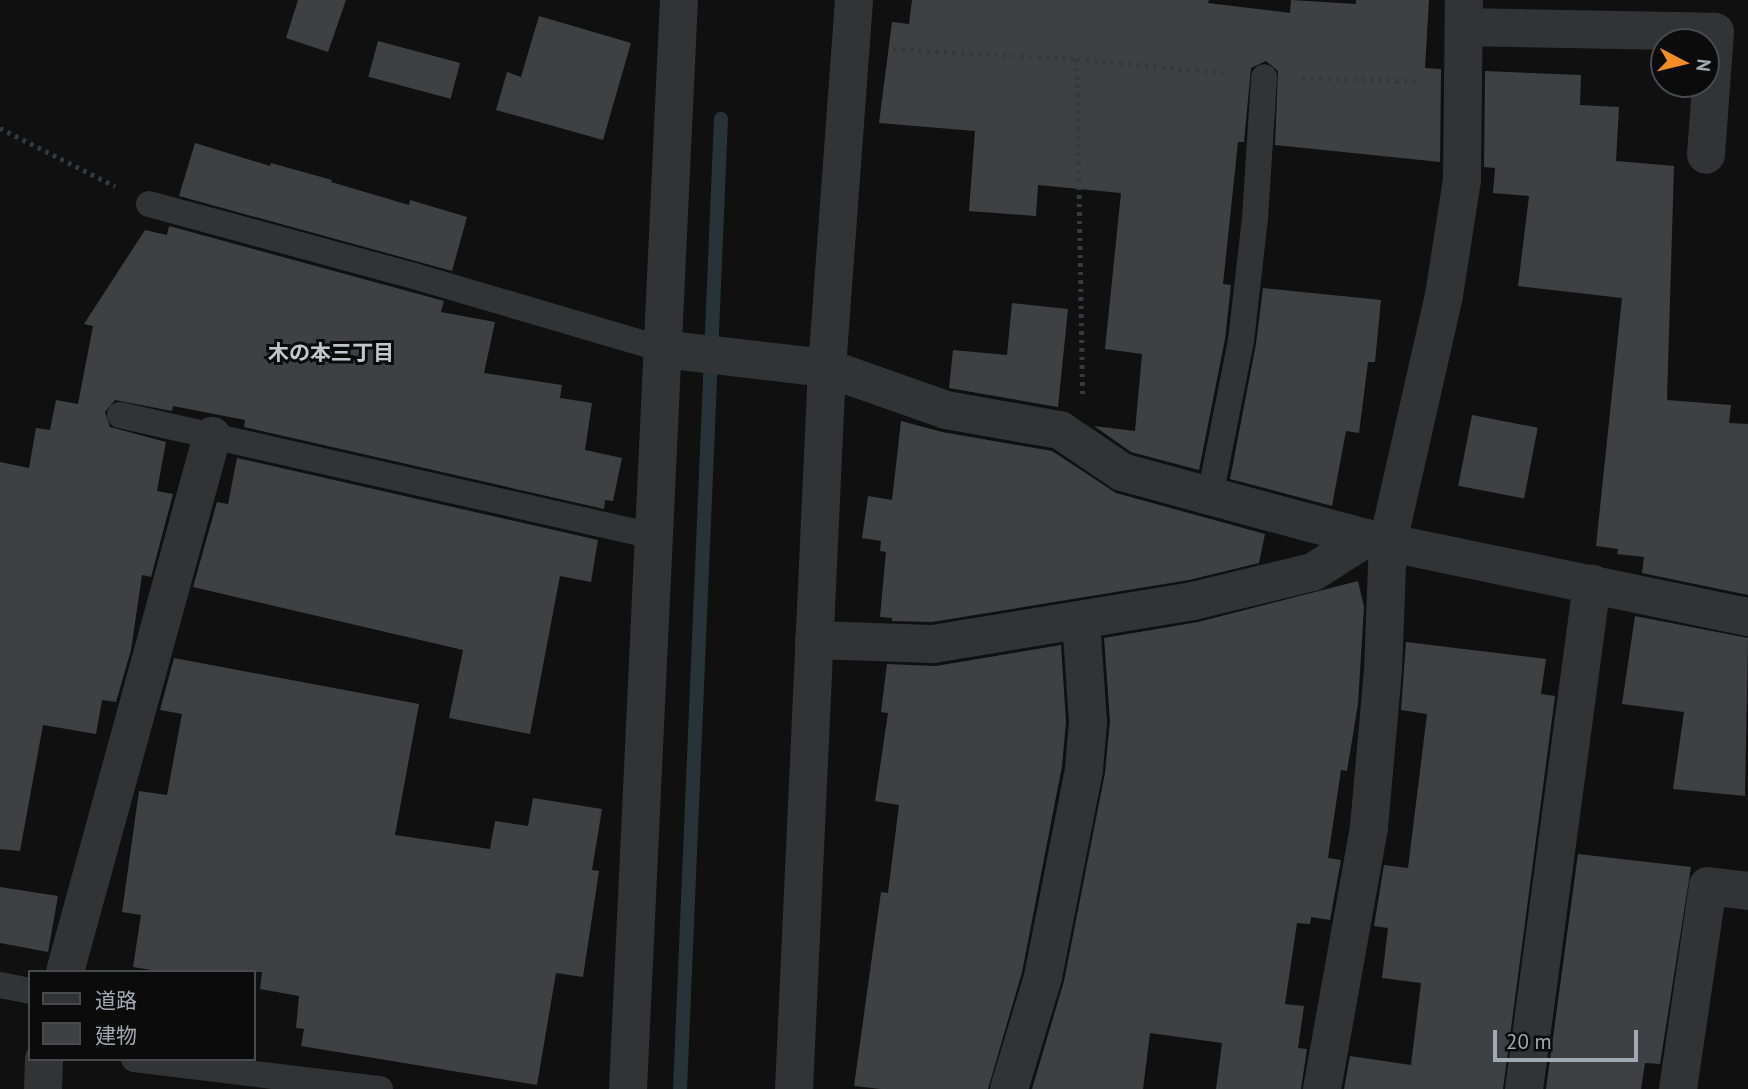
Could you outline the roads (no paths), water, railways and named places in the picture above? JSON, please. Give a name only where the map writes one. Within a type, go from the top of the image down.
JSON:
[{"type":"street","points":[[628,1089],[679,0]]},
{"type":"street","points":[[794,1089],[827,368],[855,0]]},
{"type":"street","points":[[1322,1089],[1369,827],[1383,671],[1377,540],[1444,295],[1462,180],[1464,14],[1715,32],[1706,155]]},
{"type":"street","points":[[662,349],[827,368],[946,410],[1060,430],[1122,472],[1210,496],[1377,540],[1748,617]]},
{"type":"street","points":[[66,970],[212,436]]},
{"type":"street","points":[[814,640],[933,644],[1193,601],[1313,572],[1377,540]]},
{"type":"street","points":[[1524,1089],[1592,584]]},
{"type":"street","points":[[1009,1089],[1044,977],[1084,769],[1088,722],[1081,620]]},
{"type":"street","points":[[1678,1089],[1708,886],[1748,891]]},
{"type":"street","points":[[43,1089],[44,1061]]},
{"type":"lane","points":[[1210,496],[1241,341],[1255,218],[1264,77]]},
{"type":"lane","points":[[149,204],[662,349]]},
{"type":"lane","points":[[120,415],[653,536]]},
{"type":"lane","points":[[0,985],[28,991]]},
{"type":"lane","points":[[150,1061],[380,1089]]},
{"type":"waterway","points":[[680,1089],[721,119]]},
{"type":"district","name":"木の本三丁目","points":[[331,353]]}]
